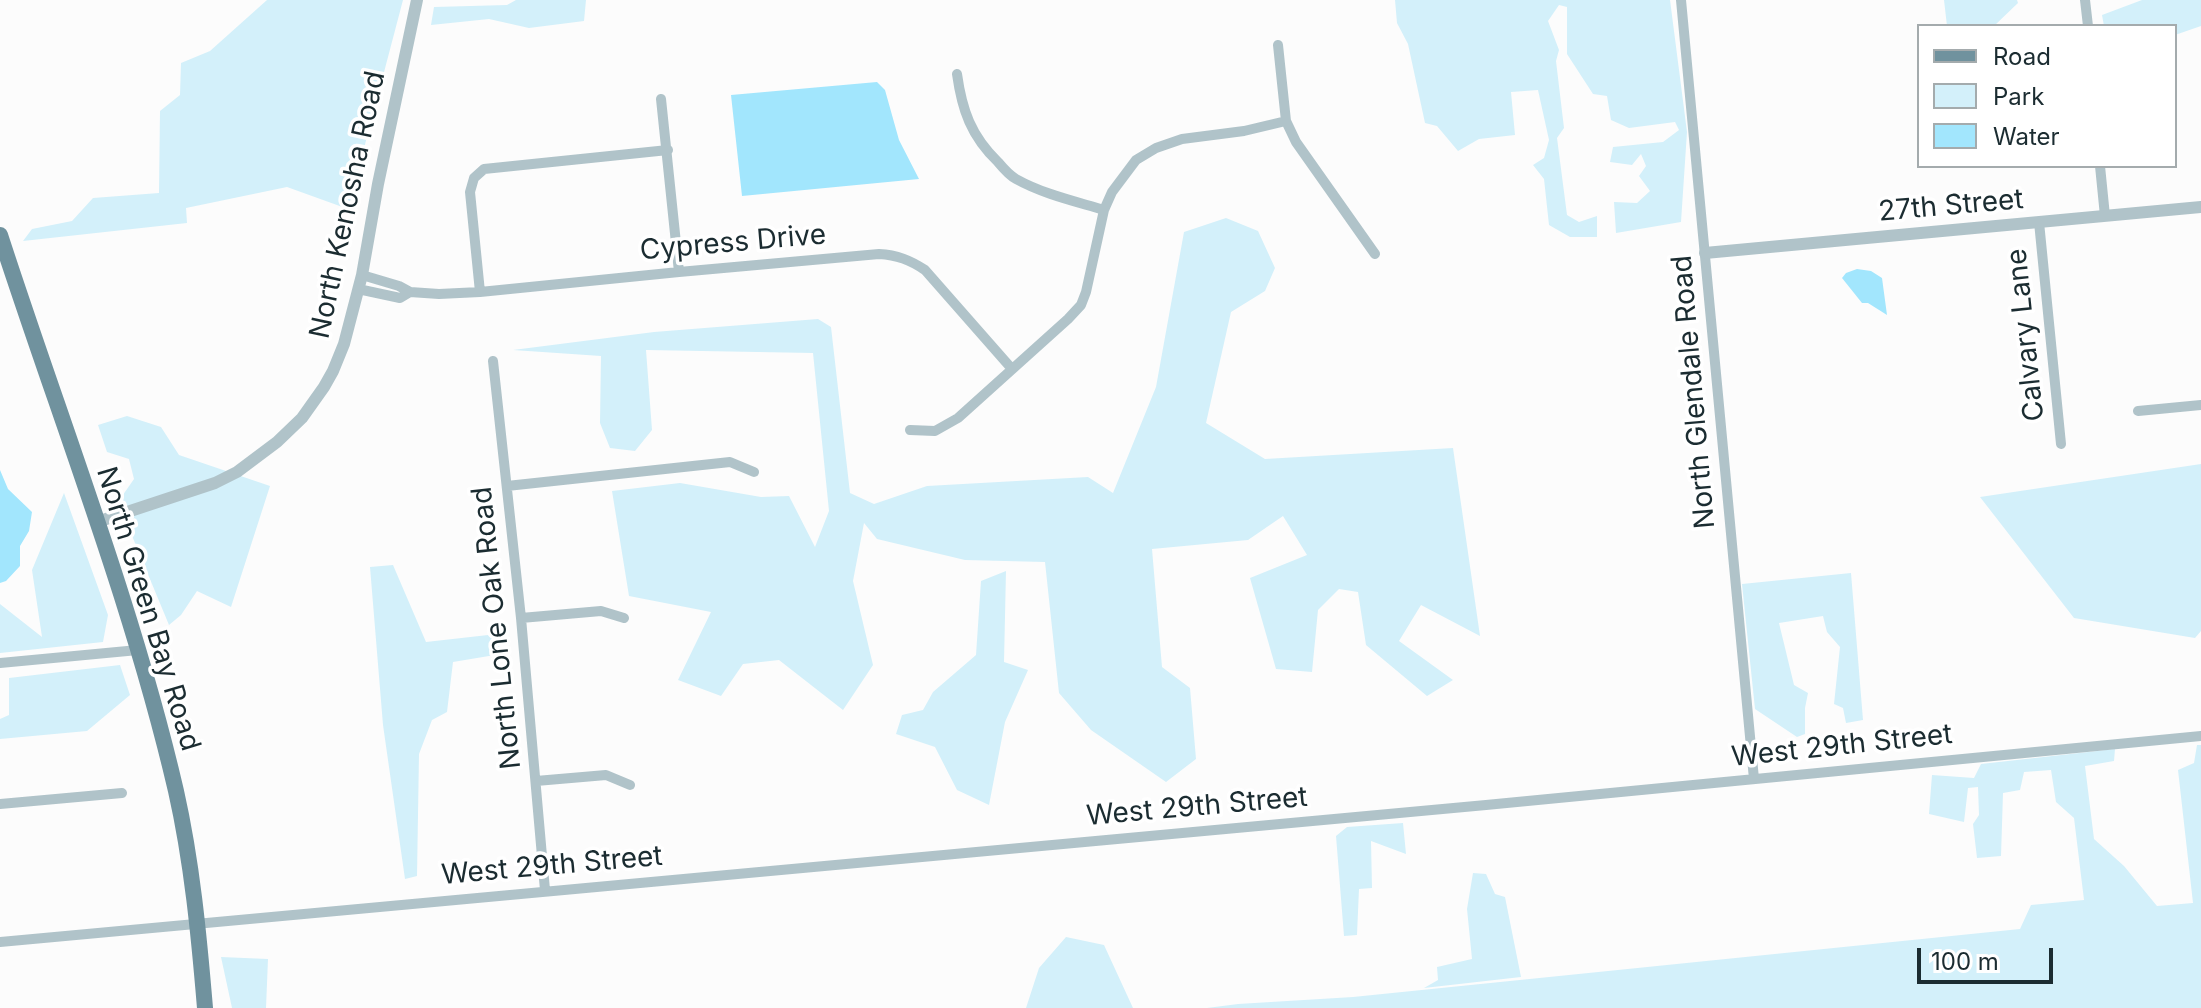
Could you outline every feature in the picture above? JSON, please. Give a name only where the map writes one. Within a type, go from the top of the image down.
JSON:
[{"type":"main road","name":"North Green Bay Road","points":[[0,235],[97,522],[157,714],[176,793],[198,923],[205,1008]]},
{"type":"street","name":"North Kenosha Road","points":[[97,522],[215,483],[237,472],[277,442],[302,418],[333,371],[344,344],[362,275],[417,0]]},
{"type":"street","name":"North Glendale Road","points":[[1681,0],[1754,779]]},
{"type":"street","points":[[2085,0],[2088,24]]},
{"type":"street","points":[[1278,45],[1286,121],[1296,142],[1375,254]]},
{"type":"street","points":[[957,74],[961,102],[972,129],[987,152],[1013,177],[1041,191],[1104,210]]},
{"type":"street","points":[[661,99],[679,272]]},
{"type":"street","points":[[910,430],[935,431],[958,418],[1081,305],[1090,279],[1104,210],[1112,192],[1136,160],[1156,148],[1182,139],[1244,131],[1286,121]]},
{"type":"street","points":[[480,292],[470,192],[474,178],[484,169],[668,150]]},
{"type":"street","points":[[2100,168],[2105,216]]},
{"type":"street","name":"27th Street","points":[[1705,253],[2201,207]]},
{"type":"street","name":"Calvary Lane","points":[[2039,222],[2061,444]]},
{"type":"street","name":"Cypress Drive","points":[[362,275],[410,292],[480,292],[893,255],[910,260],[925,270],[1012,369]]},
{"type":"street","name":"Cypress Drive","points":[[358,289],[400,298],[410,292]]},
{"type":"street","name":"North Lone Oak Road","points":[[493,361],[521,618],[545,890]]},
{"type":"street","points":[[2138,411],[2201,405]]},
{"type":"street","points":[[507,486],[730,462],[754,472]]},
{"type":"street","points":[[521,618],[601,611],[624,618]]},
{"type":"street","points":[[0,663],[138,650]]},
{"type":"street","name":"West 29th Street","points":[[0,942],[2201,736]]},
{"type":"street","points":[[536,781],[606,775],[630,785]]},
{"type":"street","points":[[0,804],[122,793]]},
{"type":"green space","points":[[267,0],[403,0],[348,209],[287,187],[186,208],[187,223],[23,241],[32,229],[72,221],[93,198],[159,193],[160,111],[180,95],[181,63],[210,51]]},
{"type":"green space","points":[[516,0],[586,0],[584,21],[529,28],[489,19],[431,25],[434,7],[507,5]]},
{"type":"green space","points":[[1395,0],[1670,0],[1687,132],[1681,222],[1616,233],[1614,202],[1637,203],[1650,191],[1639,176],[1646,166],[1641,154],[1632,165],[1610,162],[1613,147],[1663,142],[1679,130],[1675,122],[1629,128],[1611,120],[1607,96],[1593,94],[1567,54],[1567,7],[1559,5],[1548,21],[1559,50],[1556,61],[1564,128],[1557,138],[1567,215],[1579,222],[1597,216],[1597,237],[1570,237],[1549,225],[1544,179],[1533,165],[1544,158],[1549,140],[1538,90],[1511,92],[1515,135],[1479,139],[1458,151],[1437,126],[1425,123],[1408,44],[1397,23]]},
{"type":"green space","points":[[1944,0],[2017,0],[2018,3],[1996,24],[1947,24]]},
{"type":"green space","points":[[2142,0],[2201,0],[2201,26],[2177,34],[2177,24],[2104,24],[2102,15]]},
{"type":"green space","points":[[1226,218],[1258,231],[1275,268],[1265,291],[1231,312],[1206,423],[1265,459],[1453,448],[1480,636],[1421,605],[1399,641],[1453,680],[1427,696],[1366,645],[1358,592],[1339,589],[1318,610],[1312,672],[1276,669],[1250,578],[1307,555],[1283,516],[1248,540],[1152,549],[1162,667],[1190,688],[1196,759],[1166,782],[1091,730],[1059,693],[1045,562],[965,560],[877,539],[864,523],[853,581],[873,665],[843,710],[779,660],[743,664],[721,696],[678,680],[711,612],[629,596],[612,491],[680,483],[761,497],[789,496],[815,547],[829,511],[813,353],[646,350],[652,430],[635,451],[610,448],[600,423],[601,356],[513,350],[654,332],[818,319],[831,327],[850,493],[874,504],[927,486],[1088,477],[1113,493],[1156,387],[1184,232]]},
{"type":"green space","points":[[127,416],[161,427],[179,455],[270,486],[231,607],[197,591],[181,615],[169,625],[118,502],[134,479],[129,459],[107,452],[98,425]]},
{"type":"green space","points":[[2201,464],[2201,631],[2195,638],[2074,618],[1980,497]]},
{"type":"green space","points":[[64,493],[108,615],[103,642],[0,653],[0,604],[42,637],[32,570]]},
{"type":"green space","points":[[393,565],[426,642],[497,634],[501,654],[453,662],[447,712],[432,720],[419,754],[417,876],[405,879],[383,725],[370,567]]},
{"type":"green space","points":[[1006,571],[1004,662],[1028,670],[1005,722],[989,805],[957,790],[935,747],[896,734],[902,715],[923,710],[933,692],[976,655],[981,581]]},
{"type":"green space","points":[[1851,573],[1863,720],[1846,723],[1843,708],[1834,704],[1840,647],[1827,632],[1823,616],[1779,623],[1794,685],[1808,693],[1805,734],[1797,737],[1755,709],[1742,584]]},
{"type":"green space","points":[[120,665],[130,695],[87,731],[0,739],[0,719],[9,715],[9,678]]},
{"type":"green space","points":[[2197,745],[2201,745],[2201,1008],[1207,1008],[1353,997],[2020,929],[2031,905],[2084,900],[2074,818],[2056,802],[2051,770],[2024,772],[2020,790],[2003,793],[2001,856],[1977,858],[1973,824],[1979,815],[1978,787],[1968,788],[1964,822],[1929,814],[1932,775],[1974,778],[1981,764],[2115,749],[2114,761],[2085,766],[2094,839],[2124,866],[2157,906],[2193,903],[2178,770],[2194,763]]},
{"type":"green space","points":[[1403,823],[1406,854],[1371,841],[1372,888],[1359,889],[1357,935],[1344,936],[1336,836],[1347,827]]},
{"type":"green space","points":[[1473,873],[1486,874],[1495,894],[1505,897],[1521,977],[1424,988],[1438,980],[1437,967],[1472,959],[1467,909]]},
{"type":"green space","points":[[1066,937],[1104,945],[1133,1008],[1026,1008],[1039,968]]},
{"type":"green space","points":[[221,957],[268,959],[266,1008],[232,1008]]},
{"type":"water","points":[[877,82],[885,90],[899,140],[919,179],[742,196],[731,95]]},
{"type":"water","points":[[1857,269],[1871,271],[1882,278],[1887,315],[1868,303],[1862,303],[1842,278]]},
{"type":"water","points":[[0,470],[8,489],[32,512],[29,531],[20,546],[20,566],[0,583]]}]
